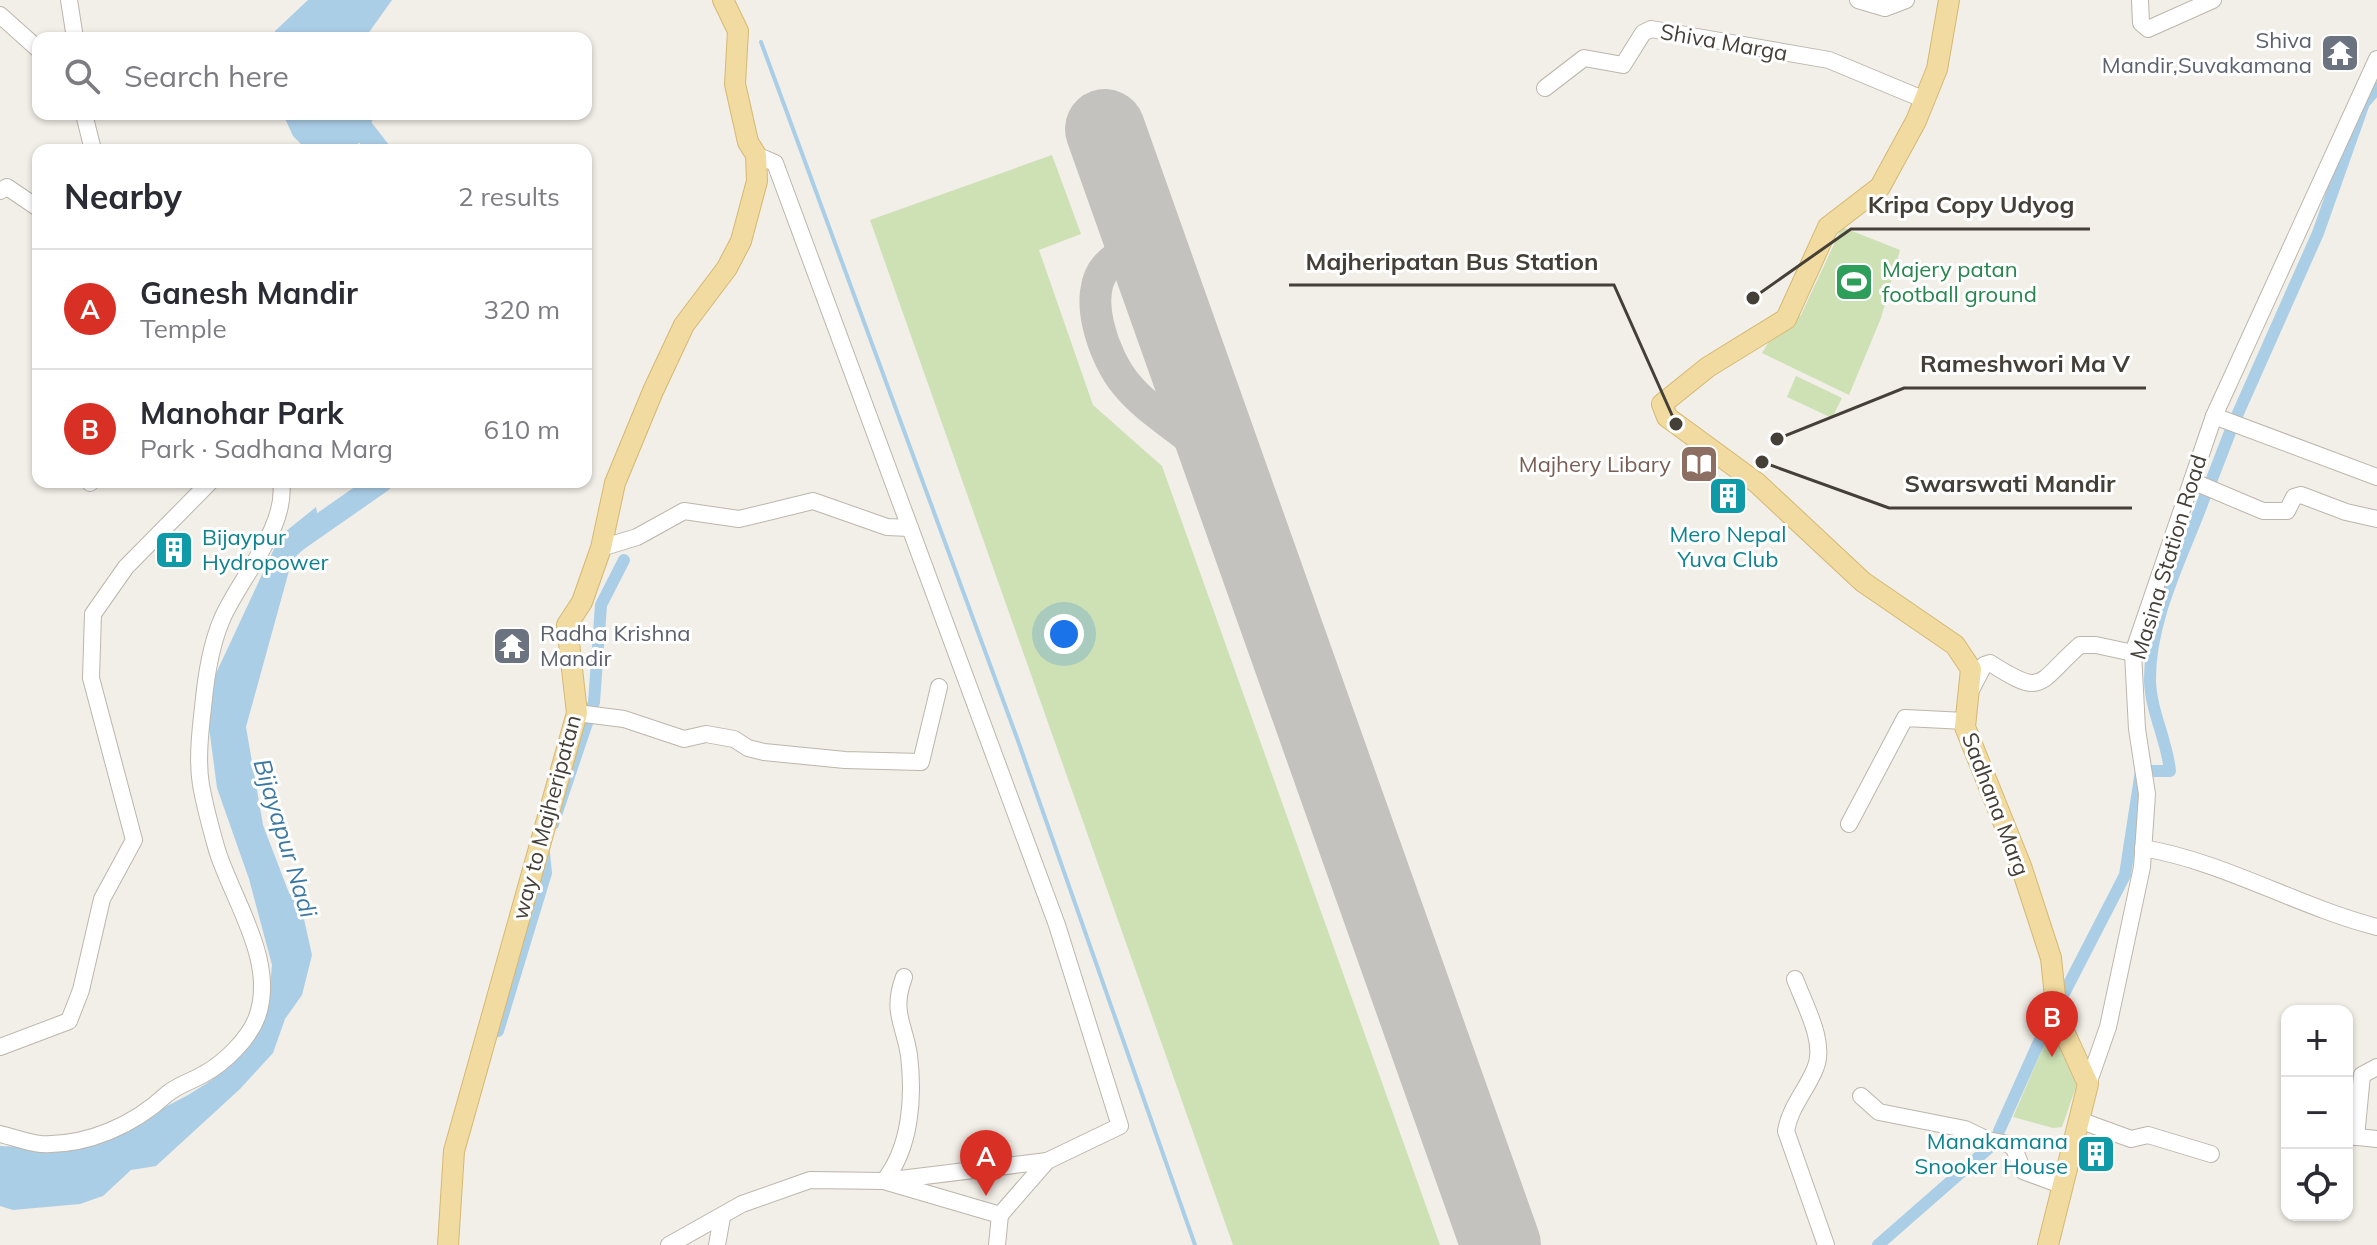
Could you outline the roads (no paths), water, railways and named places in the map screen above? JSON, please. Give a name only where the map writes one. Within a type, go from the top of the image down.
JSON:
[{"type":"main road","name":"way to Majheripatan","points":[[448,1245],[454,1151],[577,713],[567,625],[582,602],[601,548],[615,483],[653,391],[684,325],[727,268],[741,241],[757,181],[756,155],[748,142],[735,84],[738,31],[723,0]]},
{"type":"main road","points":[[1925,100],[1937,69],[1949,0]]},
{"type":"main road","name":"Sadhana Marg","points":[[1925,100],[1880,187],[1828,227],[1786,319],[1708,367],[1662,404],[1667,417],[1757,483],[1863,582],[1955,645],[1971,669],[1965,721],[2051,958],[2057,1016],[2088,1084]]},
{"type":"main road","points":[[2048,1245],[2088,1084]]},
{"type":"street","points":[[69,0],[74,32]]},
{"type":"street","points":[[1858,0],[1885,8],[1906,0]]},
{"type":"street","points":[[2140,0],[2141,23],[2148,29],[2212,0]]},
{"type":"street","points":[[0,15],[32,44]]},
{"type":"street","name":"Shiva Marga","points":[[1545,88],[1584,58],[1623,65],[1643,33],[1651,29],[1829,60],[1925,100]]},
{"type":"street","name":"Masina Station Road","points":[[2088,1084],[2108,1027],[2142,867],[2147,794],[2137,729],[2133,653],[2214,416],[2377,59]]},
{"type":"street","points":[[86,120],[92,144]]},
{"type":"street","points":[[669,1245],[742,1204],[810,1180],[884,1181],[1047,1161],[1116,1130],[1119,1122],[1057,925],[775,163],[756,155]]},
{"type":"street","points":[[0,191],[7,187],[32,204]]},
{"type":"street","points":[[2214,416],[2377,477]]},
{"type":"street","points":[[2192,481],[2263,511],[2284,513],[2301,495],[2346,512],[2377,519]]},
{"type":"street","points":[[0,1047],[69,1021],[81,990],[102,899],[134,840],[91,678],[93,614],[126,567],[204,488]]},
{"type":"street","points":[[0,1134],[40,1144],[82,1141],[112,1130],[155,1106],[172,1091],[208,1073],[236,1049],[257,1018],[261,984],[251,935],[217,851],[200,782],[201,730],[207,667],[222,618],[274,523],[283,495],[282,488]]},
{"type":"street","points":[[601,548],[637,537],[684,511],[739,519],[813,501],[887,527],[910,528]]},
{"type":"street","points":[[1970,691],[1984,665],[1990,663],[2016,681],[2036,685],[2044,682],[2080,645],[2133,653]]},
{"type":"street","points":[[577,713],[624,719],[684,739],[706,734],[734,739],[748,748],[764,752],[845,760],[921,762],[939,687]]},
{"type":"street","points":[[1849,824],[1905,718],[1965,721]]},
{"type":"street","points":[[2143,848],[2185,855],[2245,876],[2273,892],[2377,927]]},
{"type":"street","points":[[884,1181],[898,1163],[906,1142],[909,1054],[896,1012],[904,977]]},
{"type":"street","points":[[1795,979],[1817,1040],[1819,1057],[1789,1116],[1786,1131],[1826,1245]]},
{"type":"street","points":[[2377,1067],[2365,1070],[2362,1075],[2352,1136],[2377,1139]]},
{"type":"street","points":[[1861,1096],[1879,1112],[1965,1129],[1988,1140],[2008,1144],[2014,1148],[2023,1171],[2061,1185]]},
{"type":"street","points":[[2079,1120],[2131,1139],[2148,1135],[2211,1154]]},
{"type":"street","points":[[997,1245],[1000,1215],[1047,1161]]},
{"type":"street","points":[[884,1181],[1000,1215]]},
{"type":"street","points":[[717,1245],[722,1217]]},
{"type":"water","points":[[308,0],[392,0],[369,32],[275,31]]},
{"type":"water","points":[[286,120],[372,120],[366,135],[358,144],[301,144],[293,136]]},
{"type":"water","points":[[316,507],[321,533],[292,560],[246,727],[263,825],[289,893],[302,910],[312,955],[302,995],[285,1019],[273,1053],[240,1089],[156,1166],[131,1170],[103,1196],[80,1204],[13,1210],[0,1206],[0,1146],[63,1149],[133,1124],[188,1095],[212,1080],[239,1053],[269,996],[272,965],[249,879],[217,788],[205,697],[280,536]]},
{"type":"waterway","points":[[761,42],[1017,738],[1195,1245]]},
{"type":"waterway","points":[[2235,420],[2318,233],[2364,103],[2377,88]]},
{"type":"waterway","name":"Bijayapur Nadi","points":[[356,120],[374,144]]},
{"type":"waterway","points":[[2212,479],[2232,427]]},
{"type":"waterway","name":"Bijayapur Nadi","points":[[295,542],[372,488]]},
{"type":"waterway","points":[[1999,1131],[2038,1044],[2125,875],[2141,771],[2170,771],[2151,692],[2151,657],[2161,610],[2205,496]]},
{"type":"waterway","points":[[553,824],[594,702],[601,605],[624,560]]},
{"type":"waterway","points":[[498,1031],[546,873],[544,853]]},
{"type":"waterway","points":[[1878,1245],[1990,1147]]},
{"type":"place","name":"Shiva Mandir,Suvakamana","points":[[2340,53]]},
{"type":"place","name":"Majery patan football ground","points":[[1854,282]]},
{"type":"place","name":"Kripa Copy Udyog","points":[[1753,298]]},
{"type":"place","name":"Majheripatan Bus Station","points":[[1676,424]]},
{"type":"place","name":"Rameshwori Ma V","points":[[1777,439]]},
{"type":"place","name":"Swarswati Mandir","points":[[1762,462]]},
{"type":"place","name":"Majhery Libary","points":[[1699,464]]},
{"type":"place","name":"Mero Nepal Yuva Club","points":[[1728,496]]},
{"type":"place","name":"Bijaypur Hydropower","points":[[174,550]]},
{"type":"place","name":"Radha Krishna Mandir","points":[[512,646]]},
{"type":"place","name":"Manohar Park","points":[[2052,1057]]},
{"type":"place","name":"Manakamana Snooker House","points":[[2096,1154]]},
{"type":"place","name":"Ganesh Mandir","points":[[986,1196]]}]
